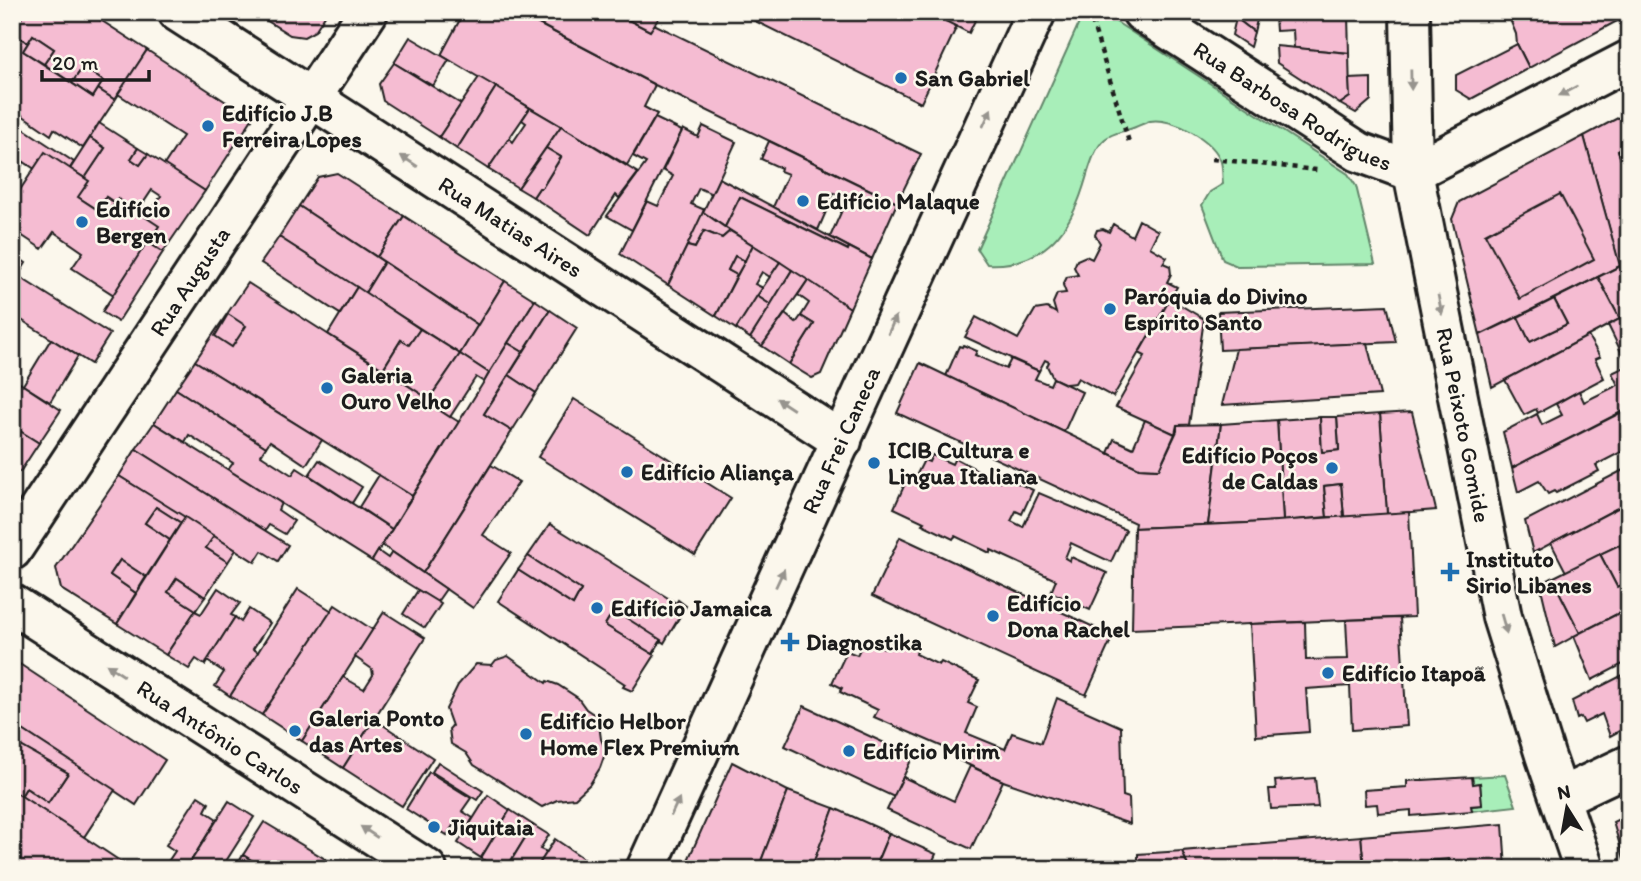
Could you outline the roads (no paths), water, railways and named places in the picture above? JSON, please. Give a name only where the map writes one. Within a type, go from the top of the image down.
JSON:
[{"type":"street","name":"Rua Matias Aires","points":[[178,12],[842,441]]},
{"type":"street","name":"Rua Augusta","points":[[12,550],[368,12]]},
{"type":"street","name":"Rua Frei Caneca","points":[[646,869],[1036,12]]},
{"type":"street","name":"Rua Barbosa Rodrigues","points":[[1142,12],[1359,152],[1413,172]]},
{"type":"street","name":"Rua Peixoto Gomide","points":[[1410,12],[1413,172],[1502,617],[1584,869]]},
{"type":"street","points":[[1413,172],[1629,60]]},
{"type":"street","name":"Rua Antônio Carlos","points":[[12,604],[427,869]]},
{"type":"street","points":[[1561,797],[1629,765]]},
{"type":"place","name":"San Gabriel","points":[[901,78]]},
{"type":"place","name":"Edifício J.B Ferreira Lopes","points":[[208,126]]},
{"type":"place","name":"Edifício Malaque","points":[[803,201]]},
{"type":"place","name":"Edifício Bergen","points":[[82,222]]},
{"type":"place","name":"Paróquia do Divino Espírito Santo","points":[[1110,309]]},
{"type":"place","name":"Galeria Ouro Velho","points":[[327,388]]},
{"type":"place","name":"ICIB Cultura e Lingua Italiana","points":[[874,463]]},
{"type":"place","name":"Edifício Poços de Caldas","points":[[1332,468]]},
{"type":"place","name":"Edifício Aliança","points":[[627,472]]},
{"type":"place","name":"Instituto Sirio Libanes","points":[[1450,572]]},
{"type":"place","name":"Edifício Jamaica","points":[[597,608]]},
{"type":"place","name":"Edifício Dona Rachel","points":[[993,616]]},
{"type":"place","name":"Diagnostika","points":[[790,642]]},
{"type":"place","name":"Edifício Itapoã","points":[[1328,673]]},
{"type":"place","name":"Galeria Ponto das Artes","points":[[295,731]]},
{"type":"place","name":"Edifício Helbor Home Flex Premium","points":[[526,734]]},
{"type":"place","name":"Edifício Mirim","points":[[849,751]]},
{"type":"place","name":"Jiquitaia","points":[[434,827]]}]
